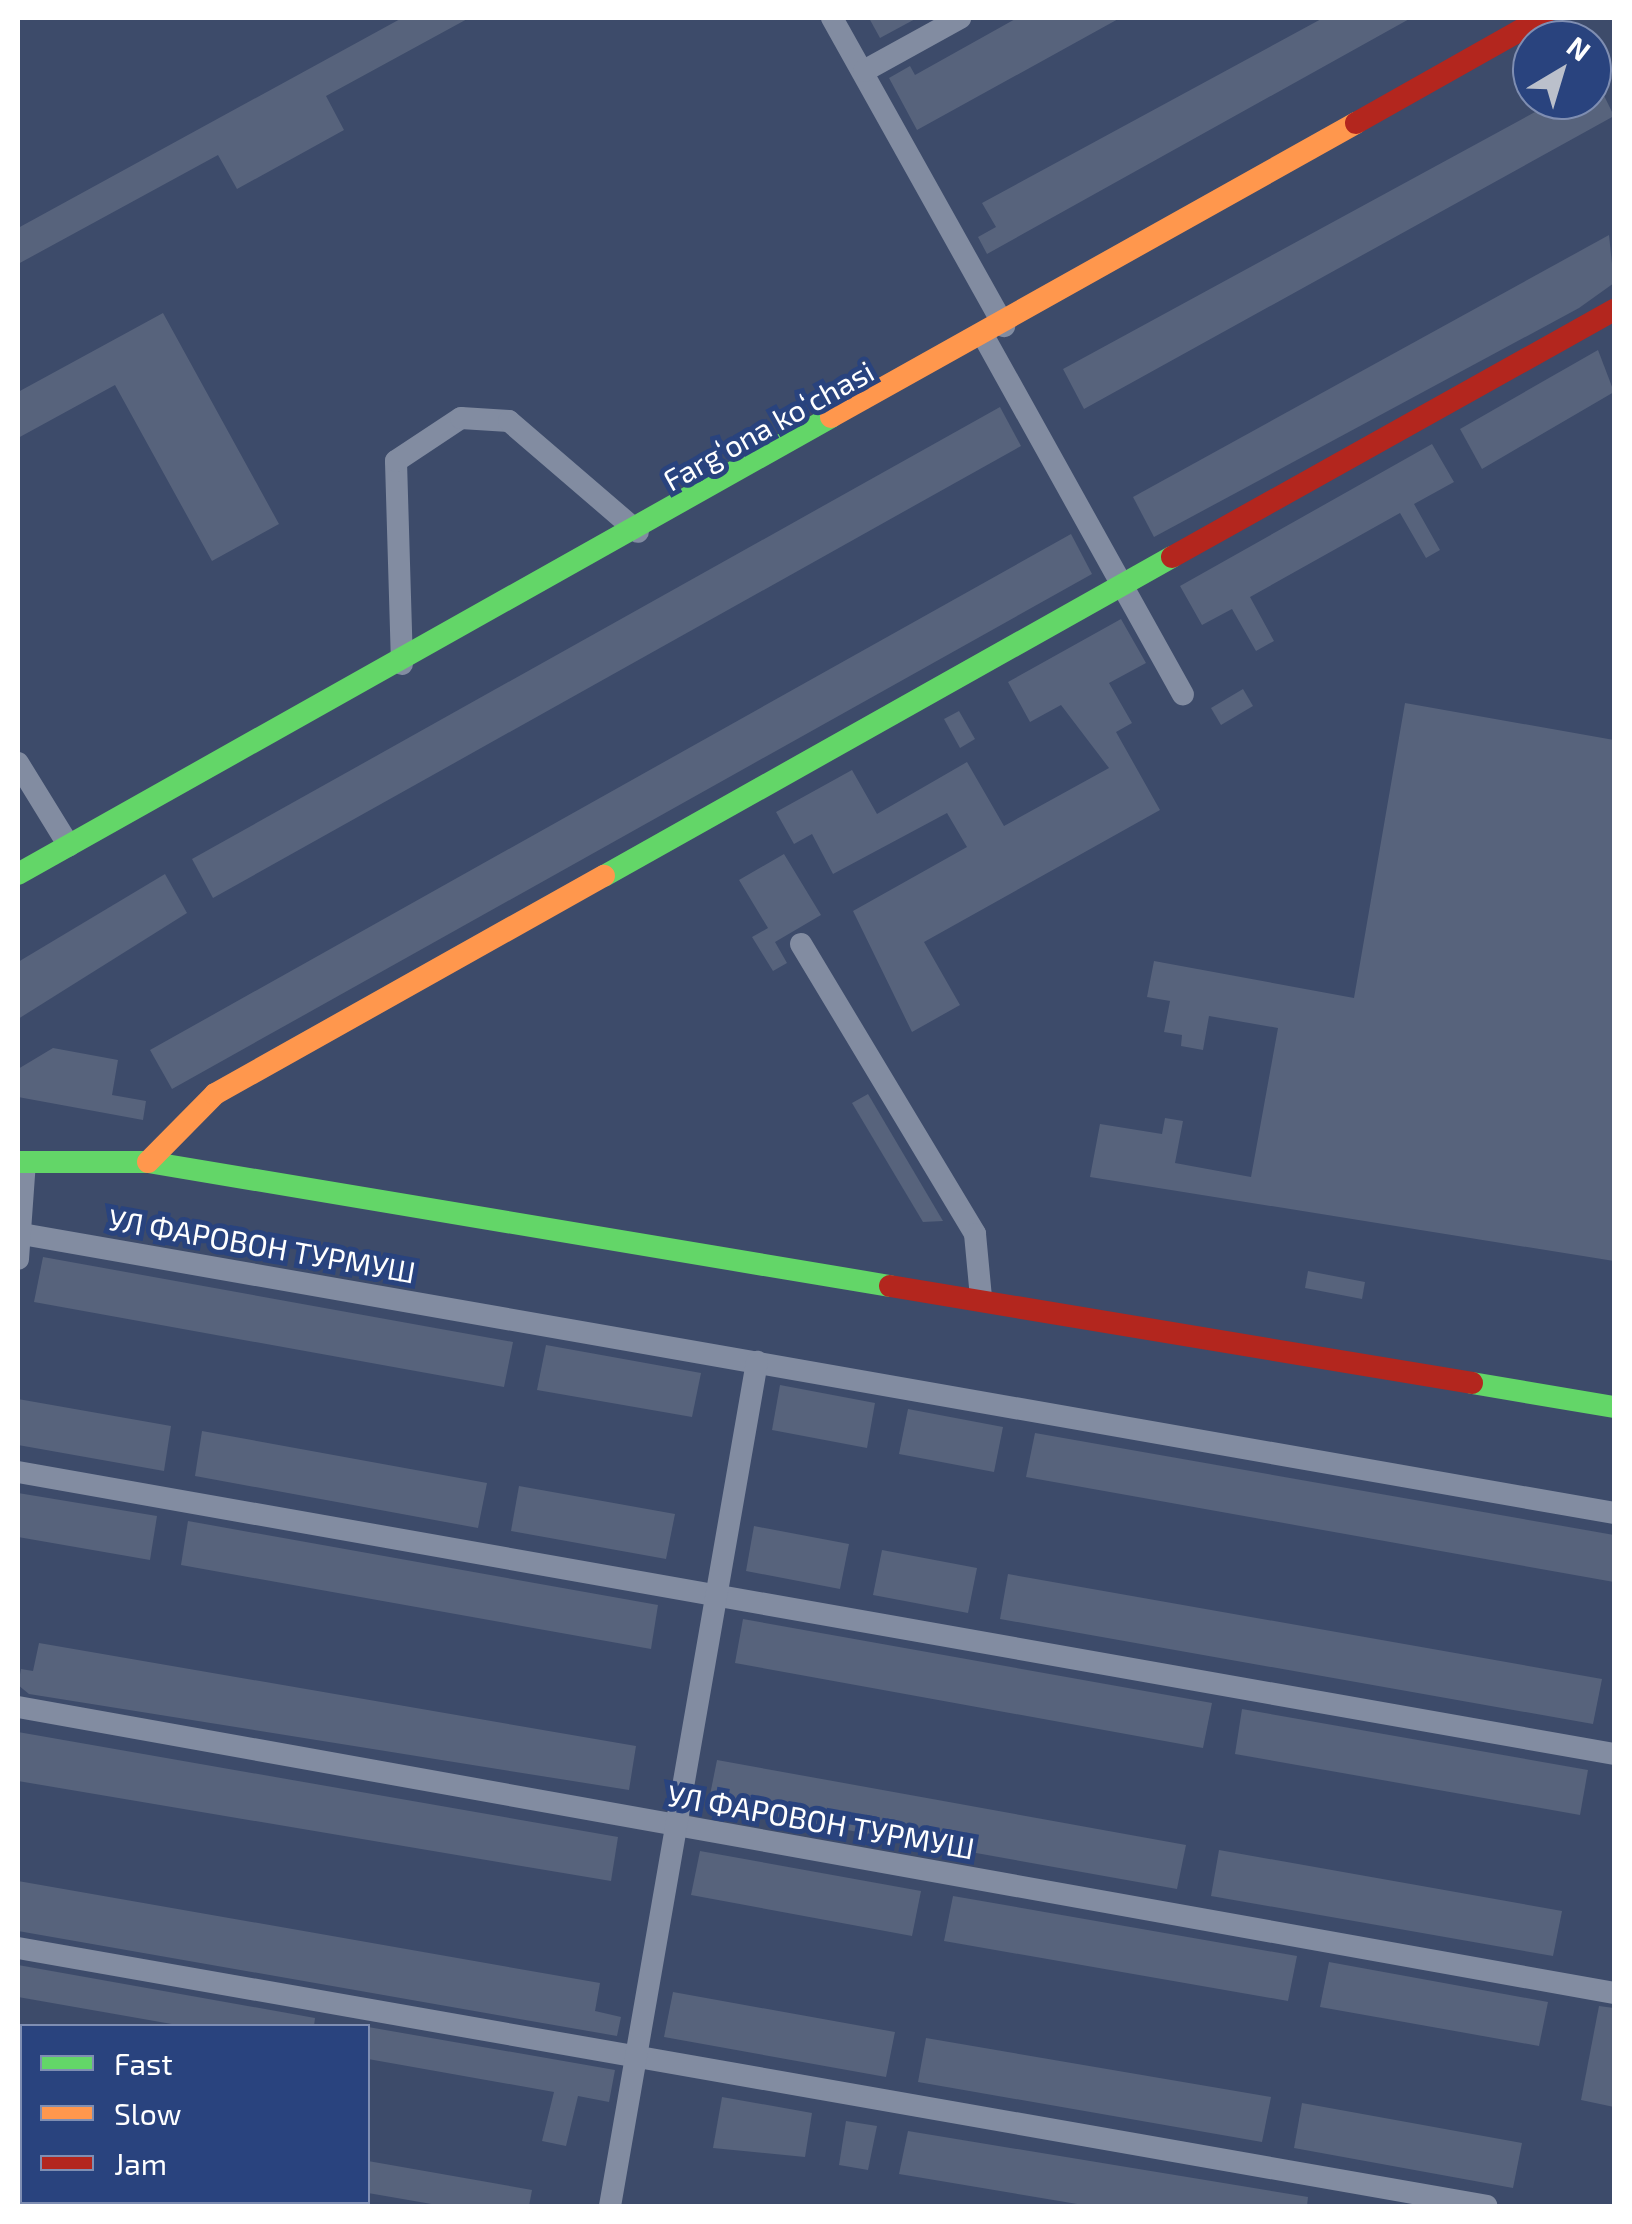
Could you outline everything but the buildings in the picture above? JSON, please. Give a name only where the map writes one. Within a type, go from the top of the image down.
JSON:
[{"type":"street","points":[[832,18],[864,71],[1182,694]]},
{"type":"street","points":[[864,71],[960,18]]},
{"type":"street","name":"Fargʻona koʻchasi","points":[[18,874],[638,532],[1542,18]]},
{"type":"street","points":[[148,1162],[215,1094],[1614,310]]},
{"type":"street","points":[[402,664],[396,462],[461,418],[509,421],[638,532]]},
{"type":"street","points":[[18,763],[69,846]]},
{"type":"street","points":[[800,944],[976,1234],[982,1297]]},
{"type":"street","points":[[18,1259],[22,1234],[21,1162],[148,1162],[982,1297],[1614,1407]]},
{"type":"street","name":"УЛ ФАРОВОН ТУРМУШ","points":[[22,1234],[1614,1512]]},
{"type":"street","points":[[610,2206],[757,1362]]},
{"type":"street","points":[[18,1472],[1614,1754]]},
{"type":"street","name":"УЛ ФАРОВОН ТУРМУШ","points":[[18,1708],[1614,1993]]},
{"type":"street","points":[[18,1948],[1487,2206]]},
{"type":"traffic: fast","points":[[18,874],[831,417]]},
{"type":"traffic: fast","points":[[604,876],[1172,557]]},
{"type":"traffic: fast","points":[[18,1162],[148,1162],[890,1286]]},
{"type":"traffic: fast","points":[[1472,1383],[1614,1407]]},
{"type":"traffic: slow","points":[[831,417],[1356,123]]},
{"type":"traffic: slow","points":[[148,1162],[215,1094],[604,876]]},
{"type":"traffic: jam","points":[[1356,123],[1542,18]]},
{"type":"traffic: jam","points":[[1172,557],[1614,310]]},
{"type":"traffic: jam","points":[[890,1286],[1472,1383]]}]
